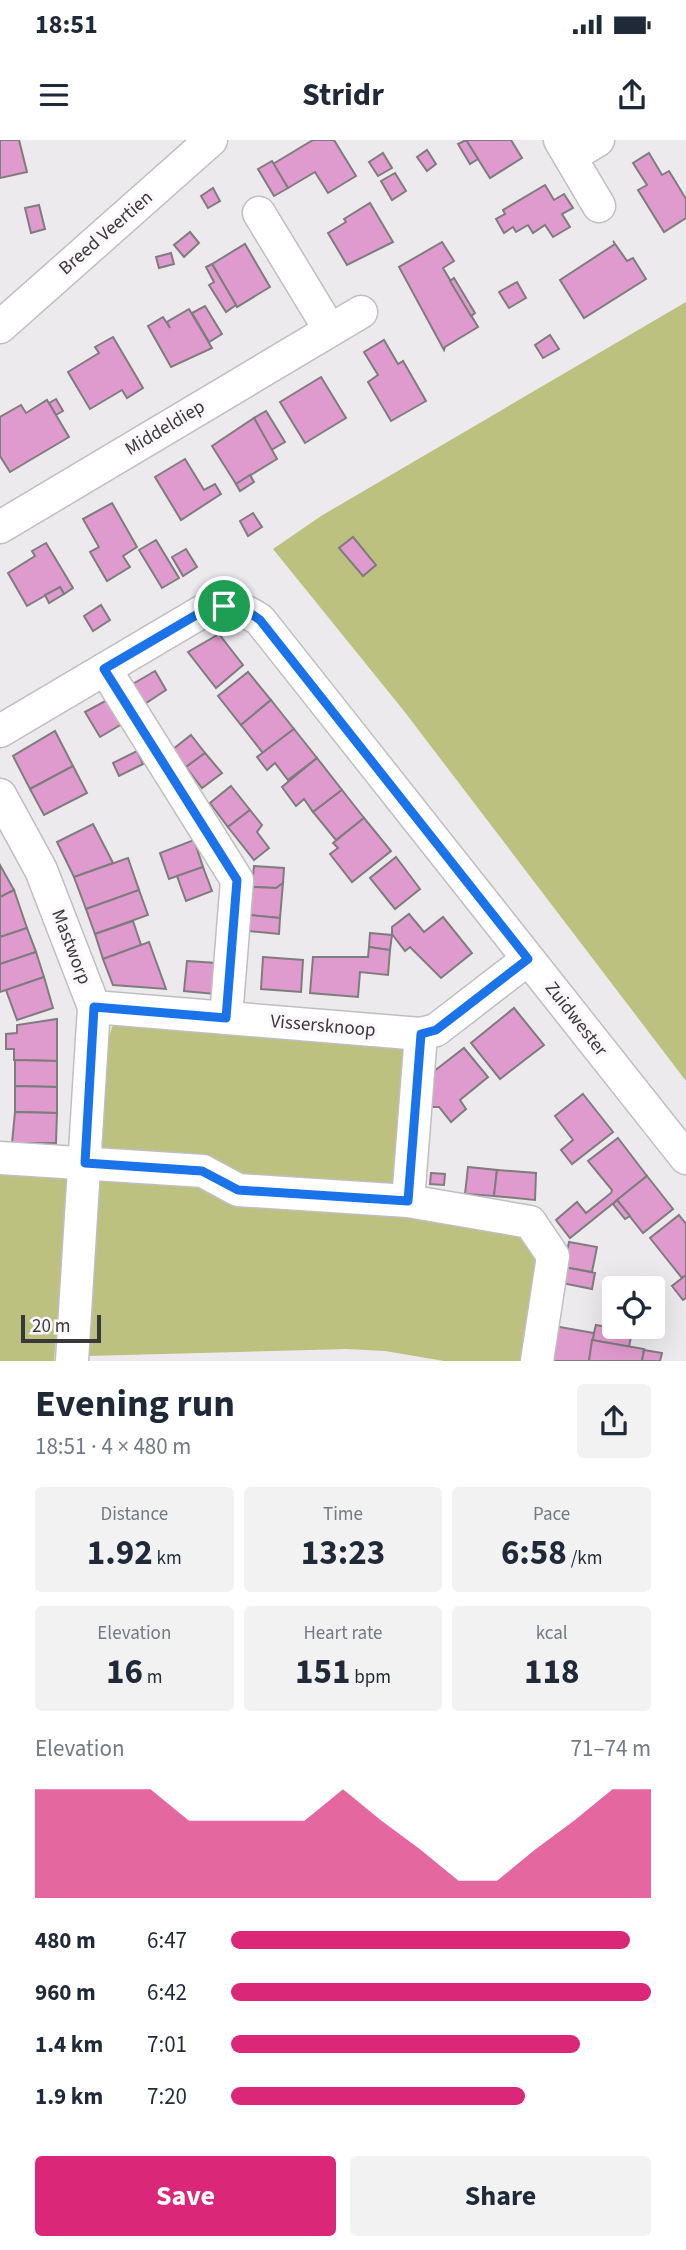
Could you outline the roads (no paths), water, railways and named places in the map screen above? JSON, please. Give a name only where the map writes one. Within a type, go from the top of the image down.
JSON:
[{"type":"street","name":"Breed Veertien","points":[[0,327],[211,140]]},
{"type":"street","points":[[598,140],[565,149],[599,206]]},
{"type":"street","points":[[259,213],[330,330]]},
{"type":"street","name":"Middeldiep","points":[[0,527],[361,312]]},
{"type":"street","name":"Zuidwester","points":[[0,731],[203,611],[224,606],[243,608],[260,620],[686,1158]]},
{"type":"street","points":[[104,669],[237,880],[226,1018]]},
{"type":"street","name":"Mastworp","points":[[0,795],[41,870],[94,1007],[70,1348],[72,1361]]},
{"type":"street","points":[[408,1201],[421,1034],[436,1030],[528,959]]},
{"type":"street","name":"Vissersknoop","points":[[94,1007],[421,1034]]},
{"type":"street","points":[[0,1158],[202,1171],[238,1190],[408,1201],[530,1222],[553,1256],[537,1361]]}]
